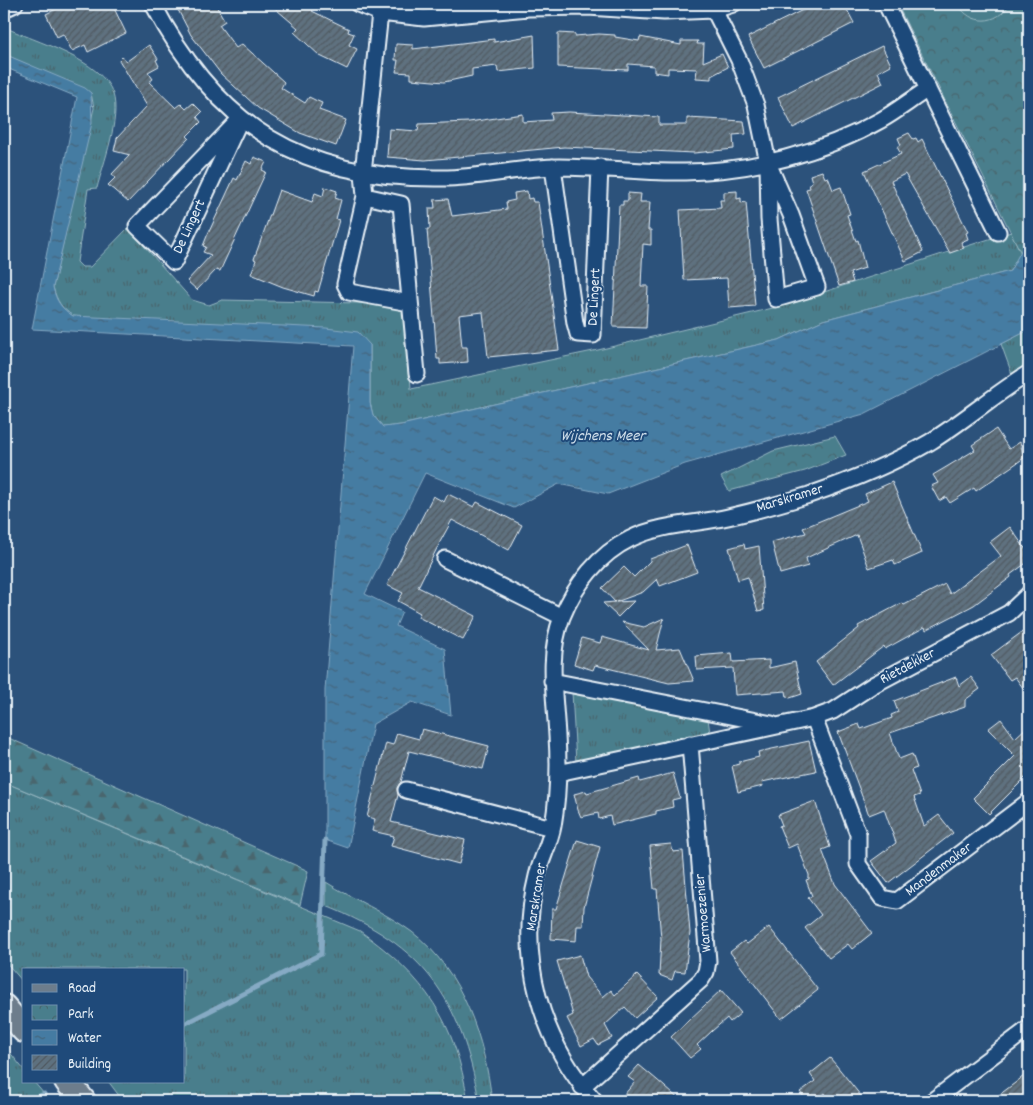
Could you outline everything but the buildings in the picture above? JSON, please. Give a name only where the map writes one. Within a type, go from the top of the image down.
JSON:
[{"type":"main road","points":[[4,1006],[22,1028]]},
{"type":"main road","points":[[67,1082],[83,1101]]},
{"type":"street","points":[[4,9],[15,4]]},
{"type":"street","points":[[154,4],[167,30],[200,78],[228,108],[241,118],[284,147],[332,167],[392,177],[445,178],[553,167],[600,167],[685,172],[768,163],[827,145],[881,120],[928,89]]},
{"type":"street","points":[[358,4],[380,12],[424,18],[528,8],[578,7],[664,12],[733,4]]},
{"type":"street","points":[[886,4],[998,232]]},
{"type":"street","points":[[713,7],[739,60],[756,105],[768,163],[769,219],[776,299],[816,287],[791,215],[768,163]]},
{"type":"street","points":[[380,12],[363,173],[365,196],[345,284],[349,292],[410,303]]},
{"type":"street","name":"De Lingert","points":[[241,118],[237,127],[174,262],[137,226],[241,118]]},
{"type":"street","name":"De Lingert","points":[[553,167],[578,334],[593,334],[600,167]]},
{"type":"street","points":[[365,196],[401,204],[417,374]]},
{"type":"street","name":"Marskramer","points":[[595,1101],[582,1087],[557,1048],[543,1015],[534,985],[529,949],[530,916],[537,877],[552,828],[558,773],[552,681],[555,646],[562,617],[577,587],[594,566],[630,539],[659,529],[729,517],[809,495],[855,477],[930,442],[1029,373]]},
{"type":"street","points":[[445,558],[562,617]]},
{"type":"street","name":"Rietdekker","points":[[558,773],[814,718],[833,711],[873,685],[1009,613],[1029,594]]},
{"type":"street","name":"Rietdekker","points":[[552,681],[724,716],[779,725]]},
{"type":"street","points":[[724,716],[725,737]]},
{"type":"street","name":"Mandenmaker","points":[[814,718],[858,834],[858,864],[882,898],[897,901],[1029,801]]},
{"type":"street","name":"Warmoezenier","points":[[582,1087],[701,980],[706,972],[708,962],[690,744]]},
{"type":"street","points":[[406,790],[552,828]]},
{"type":"street","points":[[932,1101],[1029,1028]]},
{"type":"green space","points":[[388,4],[468,4],[408,7]]},
{"type":"green space","points":[[897,4],[958,4],[1006,10],[1009,4],[1029,4],[1029,236],[1021,253]]},
{"type":"green space","points":[[958,4],[1009,4],[998,16],[984,20],[969,16]]},
{"type":"green space","points":[[4,27],[49,45],[82,62],[96,71],[107,82],[113,94],[115,115],[110,141],[97,188],[88,189],[77,262],[82,267],[90,267],[128,228],[192,300],[209,305],[222,300],[405,304],[411,389],[598,350],[777,307],[1011,232],[1021,253],[1010,271],[823,320],[779,340],[401,425],[383,427],[373,415],[370,403],[370,345],[73,316],[62,307],[53,287],[94,108],[91,93],[4,54]]},
{"type":"green space","points":[[1029,330],[1029,367],[1013,377],[1001,344]]},
{"type":"green space","points":[[835,436],[846,455],[805,471],[729,491],[721,477],[773,451]]},
{"type":"green space","points":[[572,692],[708,719],[710,733],[576,762]]},
{"type":"green space","points":[[4,736],[308,871],[300,905],[4,782]]},
{"type":"green space","points":[[4,782],[360,931],[403,966],[420,984],[434,1004],[446,1024],[455,1047],[468,1101],[123,1101],[109,1082],[185,1082],[185,968],[22,968],[22,981],[4,960]]},
{"type":"green space","points":[[326,882],[391,918],[412,932],[430,948],[445,966],[458,987],[477,1031],[484,1054],[492,1101],[479,1101],[461,1033],[449,1005],[432,980],[413,958],[389,939],[360,921],[326,906]]},
{"type":"green space","points":[[4,1045],[22,1068],[22,1082],[34,1082],[50,1101],[4,1101]]},
{"type":"water","name":"Wijchens Meer","points":[[4,54],[85,88],[91,93],[92,123],[53,287],[57,300],[65,310],[73,316],[326,328],[358,332],[370,345],[370,403],[373,415],[383,427],[401,425],[779,340],[823,320],[1010,271],[1029,236],[1029,330],[864,414],[685,464],[608,494],[559,484],[514,508],[425,473],[365,594],[402,612],[396,626],[445,649],[451,715],[412,702],[373,724],[348,848],[325,840],[325,690],[353,346],[32,329],[77,97],[4,67]]},
{"type":"waterway","points":[[185,1023],[321,954],[325,840]]},
{"type":"waterway","points":[[30,1101],[44,1094]]}]
